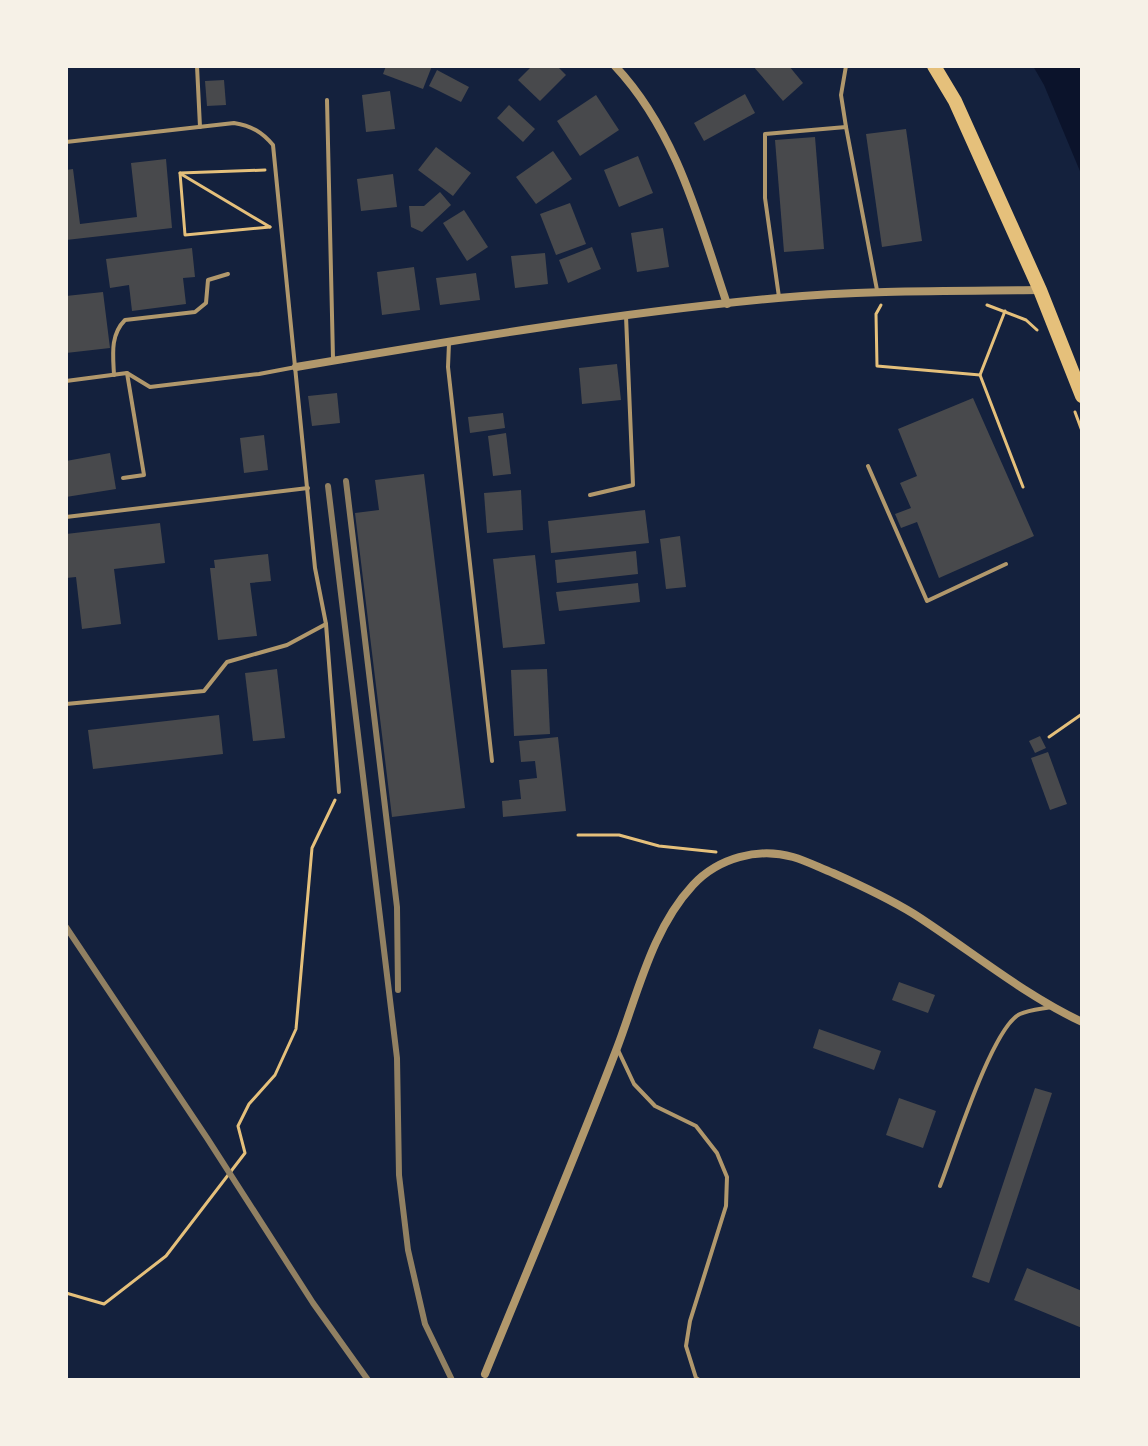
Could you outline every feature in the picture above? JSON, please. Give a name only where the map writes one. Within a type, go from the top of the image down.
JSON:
[{"type":"main road","points":[[934,66],[955,101],[1040,290],[1082,396]]},
{"type":"street","points":[[615,66],[660,126],[685,178],[727,304]]},
{"type":"street","points":[[296,367],[450,341],[779,298],[877,292],[1040,290]]},
{"type":"street","points":[[487,1377],[668,919],[696,881],[716,866],[768,852],[794,857],[877,893],[1051,1007],[1082,1022]]},
{"type":"lane","points":[[197,66],[200,127]]},
{"type":"lane","points":[[846,66],[841,95],[877,292]]},
{"type":"lane","points":[[327,100],[333,361]]},
{"type":"lane","points":[[66,142],[234,123],[263,133],[273,145],[315,568],[326,624],[339,792]]},
{"type":"lane","points":[[779,298],[765,198],[765,134],[846,127]]},
{"type":"lane","points":[[114,375],[113,344],[117,328],[125,320],[195,312],[206,303],[208,280],[228,274]]},
{"type":"lane","points":[[590,495],[633,485],[626,316]]},
{"type":"lane","points":[[450,341],[448,367],[492,761]]},
{"type":"lane","points":[[66,381],[127,373],[150,387],[296,367]]},
{"type":"lane","points":[[123,478],[144,475],[127,373]]},
{"type":"lane","points":[[868,466],[927,601],[1006,564]]},
{"type":"lane","points":[[66,517],[308,488]]},
{"type":"lane","points":[[66,704],[204,691],[227,662],[287,645],[326,624]]},
{"type":"lane","points":[[940,1186],[991,1050],[1004,1029],[1019,1014],[1051,1007]]},
{"type":"lane","points":[[617,1048],[634,1084],[655,1106],[696,1126],[717,1153],[727,1177],[726,1206],[690,1321],[686,1346],[699,1380]]},
{"type":"path","points":[[180,173],[266,170]]},
{"type":"path","points":[[180,173],[206,189],[270,227],[185,235],[180,173]]},
{"type":"path","points":[[882,303],[876,314],[877,366],[980,375]]},
{"type":"path","points":[[979,304],[1005,311],[980,375],[1023,487]]},
{"type":"path","points":[[1049,737],[1082,714]]},
{"type":"path","points":[[66,1293],[104,1304],[154,1266],[166,1256],[245,1153],[238,1126],[249,1104],[275,1075],[296,1029],[312,848],[339,792]]},
{"type":"path","points":[[578,835],[619,835],[659,846],[706,850],[740,858]]},
{"type":"water","points":[[1033,66],[1082,66],[1082,176],[1044,85]]},
{"type":"building","points":[[386,66],[432,66],[423,89],[383,74]]},
{"type":"building","points":[[532,66],[557,66],[566,75],[540,101],[518,80]]},
{"type":"building","points":[[753,66],[789,66],[803,83],[783,101]]},
{"type":"building","points":[[437,70],[469,87],[461,102],[429,86]]},
{"type":"building","points":[[224,80],[226,105],[207,106],[205,81]]},
{"type":"building","points":[[390,91],[395,129],[366,132],[362,95]]},
{"type":"building","points":[[745,94],[755,113],[704,141],[694,123]]},
{"type":"building","points":[[596,95],[619,130],[580,156],[557,121]]},
{"type":"building","points":[[509,105],[535,129],[523,142],[497,118]]},
{"type":"building","points":[[906,129],[922,241],[882,247],[866,134]]},
{"type":"building","points":[[815,137],[824,249],[784,252],[775,140]]},
{"type":"building","points":[[436,147],[471,173],[453,196],[418,170]]},
{"type":"building","points":[[553,151],[572,179],[536,204],[516,177]]},
{"type":"building","points":[[638,156],[653,193],[619,207],[604,170]]},
{"type":"building","points":[[166,159],[172,228],[66,240],[66,170],[73,169],[80,224],[137,217],[131,163]]},
{"type":"building","points":[[393,174],[397,207],[361,211],[357,179]]},
{"type":"building","points":[[440,192],[451,205],[422,232],[411,227],[409,206],[424,206]]},
{"type":"building","points":[[570,203],[586,244],[556,255],[540,214]]},
{"type":"building","points":[[464,210],[488,247],[467,261],[443,223]]},
{"type":"building","points":[[663,228],[669,267],[637,272],[631,233]]},
{"type":"building","points":[[592,247],[601,269],[568,283],[559,260]]},
{"type":"building","points":[[192,248],[195,277],[183,278],[186,304],[132,311],[129,285],[110,288],[106,259]]},
{"type":"building","points":[[545,253],[548,284],[515,288],[511,256]]},
{"type":"building","points":[[414,267],[420,310],[382,315],[377,272]]},
{"type":"building","points":[[476,273],[480,300],[440,305],[436,278]]},
{"type":"building","points":[[103,292],[110,348],[66,353],[66,296]]},
{"type":"building","points":[[617,364],[621,400],[582,404],[579,368]]},
{"type":"building","points":[[337,393],[340,423],[312,426],[308,396]]},
{"type":"building","points":[[973,398],[1034,536],[939,578],[917,522],[901,528],[895,514],[911,508],[900,483],[917,476],[898,429]]},
{"type":"building","points":[[503,413],[505,428],[470,433],[468,417]]},
{"type":"building","points":[[506,433],[511,474],[493,476],[488,436]]},
{"type":"building","points":[[264,435],[268,470],[244,473],[240,438]]},
{"type":"building","points":[[110,453],[116,489],[66,497],[66,461]]},
{"type":"building","points":[[424,474],[465,808],[392,817],[355,513],[379,510],[375,480]]},
{"type":"building","points":[[521,490],[523,530],[487,533],[484,493]]},
{"type":"building","points":[[645,510],[649,543],[551,553],[548,521]]},
{"type":"building","points":[[160,523],[165,563],[114,569],[121,624],[82,629],[76,577],[66,578],[66,534]]},
{"type":"building","points":[[680,536],[686,587],[666,589],[660,539]]},
{"type":"building","points":[[636,551],[638,574],[557,583],[555,560]]},
{"type":"building","points":[[268,554],[271,581],[250,583],[257,636],[218,640],[210,568],[215,568],[214,560]]},
{"type":"building","points":[[535,555],[545,644],[503,648],[493,559]]},
{"type":"building","points":[[638,583],[640,602],[559,611],[556,592]]},
{"type":"building","points":[[277,669],[285,738],[253,741],[245,673]]},
{"type":"building","points":[[547,669],[550,734],[514,736],[511,670]]},
{"type":"building","points":[[219,715],[223,754],[93,769],[88,730]]},
{"type":"building","points":[[1040,736],[1046,748],[1035,753],[1029,741]]},
{"type":"building","points":[[558,737],[566,811],[503,817],[502,801],[521,799],[519,780],[537,778],[535,761],[521,762],[519,741]]},
{"type":"building","points":[[1048,752],[1067,804],[1050,810],[1031,758]]},
{"type":"building","points":[[899,982],[935,995],[928,1013],[892,1000]]},
{"type":"building","points":[[819,1029],[881,1051],[874,1070],[813,1048]]},
{"type":"building","points":[[1035,1088],[1052,1093],[989,1283],[972,1277]]},
{"type":"building","points":[[899,1098],[936,1111],[923,1148],[886,1135]]},
{"type":"building","points":[[1027,1268],[1082,1291],[1082,1328],[1014,1300]]},
{"type":"railway","points":[[346,481],[397,907],[398,990]]},
{"type":"railway","points":[[328,486],[397,1058],[399,1175],[408,1250],[425,1324],[452,1380]]},
{"type":"railway","points":[[66,927],[313,1303],[368,1380]]}]
